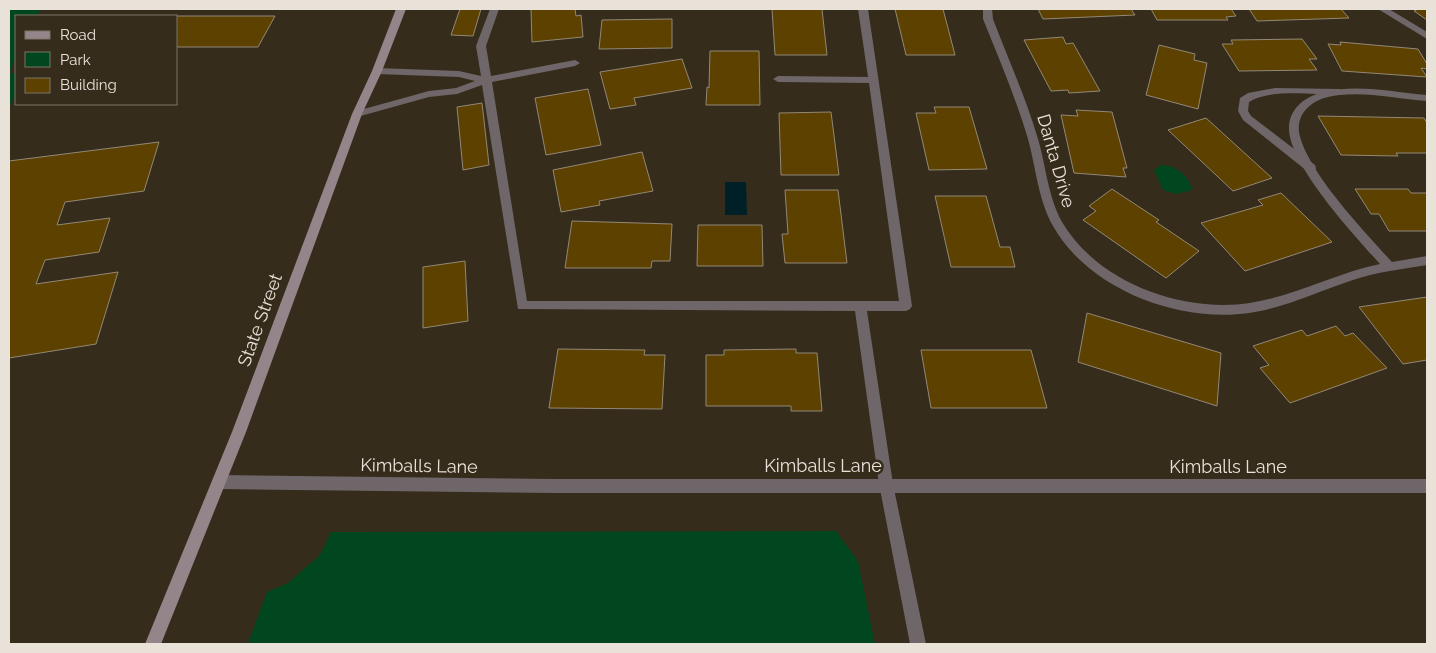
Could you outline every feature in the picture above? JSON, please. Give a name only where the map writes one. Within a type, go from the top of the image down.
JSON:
[{"type":"main road","name":"State Street","points":[[153,644],[220,482],[357,114],[377,71],[401,9]]},
{"type":"street","points":[[494,9],[480,46],[522,306],[906,306],[863,9]]},
{"type":"street","name":"Danta Drive","points":[[987,9],[988,19],[1033,138],[1052,215],[1064,234],[1081,254],[1111,277],[1129,287],[1168,302],[1208,309],[1228,310],[1264,305],[1354,275],[1389,266],[1427,261]]},
{"type":"street","points":[[1383,9],[1427,36]]},
{"type":"street","points":[[357,114],[430,94],[457,91],[486,80],[575,63]]},
{"type":"street","points":[[377,71],[459,74],[486,80]]},
{"type":"street","points":[[778,79],[873,80]]},
{"type":"street","points":[[1312,169],[1246,118],[1243,111],[1244,100],[1254,93],[1262,92],[1340,92],[1427,98]]},
{"type":"street","points":[[1340,92],[1310,100],[1303,104],[1294,121],[1296,139],[1312,169],[1341,210],[1389,266]]},
{"type":"street","points":[[860,306],[886,484],[918,644]]},
{"type":"street","name":"Kimballs Lane","points":[[220,482],[554,486],[886,484],[1427,486]]},
{"type":"green space","points":[[9,9],[41,9],[38,15],[15,15],[15,60],[9,73]]},
{"type":"green space","points":[[9,73],[15,73],[15,95],[9,108]]},
{"type":"green space","points":[[1161,165],[1181,172],[1188,180],[1192,190],[1176,194],[1163,190],[1154,170]]},
{"type":"green space","points":[[836,531],[858,561],[875,644],[248,644],[267,592],[288,583],[320,555],[331,532]]},
{"type":"water","points":[[725,182],[746,182],[747,215],[725,215]]},
{"type":"building","points":[[460,9],[481,9],[473,36],[451,35]]},
{"type":"building","points":[[531,9],[575,9],[576,16],[581,15],[583,37],[532,42]]},
{"type":"building","points":[[772,9],[822,9],[827,55],[775,55]]},
{"type":"building","points":[[895,9],[943,9],[955,55],[906,55]]},
{"type":"building","points":[[1038,9],[1131,9],[1135,15],[1043,19]]},
{"type":"building","points":[[1151,9],[1231,9],[1236,16],[1226,17],[1228,20],[1157,20]]},
{"type":"building","points":[[1249,9],[1341,9],[1349,18],[1257,21]]},
{"type":"building","points":[[1427,9],[1427,20],[1414,11]]},
{"type":"building","points":[[178,16],[275,16],[258,47],[178,47]]},
{"type":"building","points":[[672,19],[672,48],[599,49],[602,20]]},
{"type":"building","points":[[1063,37],[1066,44],[1073,43],[1100,91],[1069,93],[1068,90],[1051,91],[1024,40]]},
{"type":"building","points":[[1302,39],[1317,59],[1309,59],[1317,70],[1239,71],[1222,44],[1233,44],[1231,40]]},
{"type":"building","points":[[1340,42],[1418,49],[1427,64],[1427,69],[1421,68],[1427,77],[1342,71],[1328,44],[1341,45]]},
{"type":"building","points":[[1159,45],[1195,54],[1194,60],[1207,63],[1198,109],[1146,95]]},
{"type":"building","points":[[710,51],[759,51],[760,105],[706,105],[707,87],[709,88]]},
{"type":"building","points":[[682,59],[692,88],[634,98],[636,105],[610,109],[600,72]]},
{"type":"building","points":[[588,89],[601,145],[546,155],[535,98]]},
{"type":"building","points":[[482,103],[489,165],[463,170],[457,107]]},
{"type":"building","points":[[934,107],[969,107],[987,169],[929,170],[916,113],[936,113]]},
{"type":"building","points":[[1076,110],[1112,112],[1127,168],[1123,168],[1126,177],[1074,173],[1061,115],[1078,116]]},
{"type":"building","points":[[831,112],[839,175],[781,175],[779,113]]},
{"type":"building","points":[[1318,116],[1424,118],[1427,123],[1427,153],[1396,153],[1398,156],[1341,155]]},
{"type":"building","points":[[1206,118],[1272,178],[1233,191],[1168,130]]},
{"type":"building","points":[[159,142],[144,191],[65,202],[57,225],[110,218],[99,252],[45,260],[36,284],[118,272],[96,344],[9,358],[9,161]]},
{"type":"building","points":[[642,152],[653,191],[599,201],[600,205],[561,212],[553,170]]},
{"type":"building","points":[[1112,189],[1159,220],[1156,222],[1199,251],[1166,278],[1083,220],[1096,211],[1089,206]]},
{"type":"building","points":[[1355,189],[1408,189],[1411,193],[1427,193],[1427,231],[1389,231],[1379,214],[1371,214]]},
{"type":"building","points":[[785,190],[838,190],[847,263],[785,263],[782,234],[788,234]]},
{"type":"building","points":[[1281,193],[1332,242],[1245,271],[1201,223],[1263,205],[1258,200]]},
{"type":"building","points":[[935,196],[986,196],[1000,247],[1010,247],[1015,267],[951,267]]},
{"type":"building","points":[[572,221],[672,224],[670,261],[652,261],[651,268],[565,268]]},
{"type":"building","points":[[698,225],[762,225],[763,266],[697,266]]},
{"type":"building","points":[[465,261],[468,321],[423,328],[423,267]]},
{"type":"building","points":[[1427,297],[1427,360],[1403,364],[1359,307]]},
{"type":"building","points":[[1087,313],[1221,353],[1217,406],[1078,362]]},
{"type":"building","points":[[1336,326],[1345,336],[1353,333],[1387,368],[1290,403],[1260,368],[1269,365],[1253,346],[1302,330],[1307,336]]},
{"type":"building","points":[[558,349],[645,350],[644,355],[665,355],[662,409],[549,408]]},
{"type":"building","points":[[796,349],[796,353],[817,353],[822,411],[791,411],[791,406],[706,406],[706,355],[724,355],[724,350]]},
{"type":"building","points":[[921,350],[1031,350],[1047,408],[931,408]]}]
